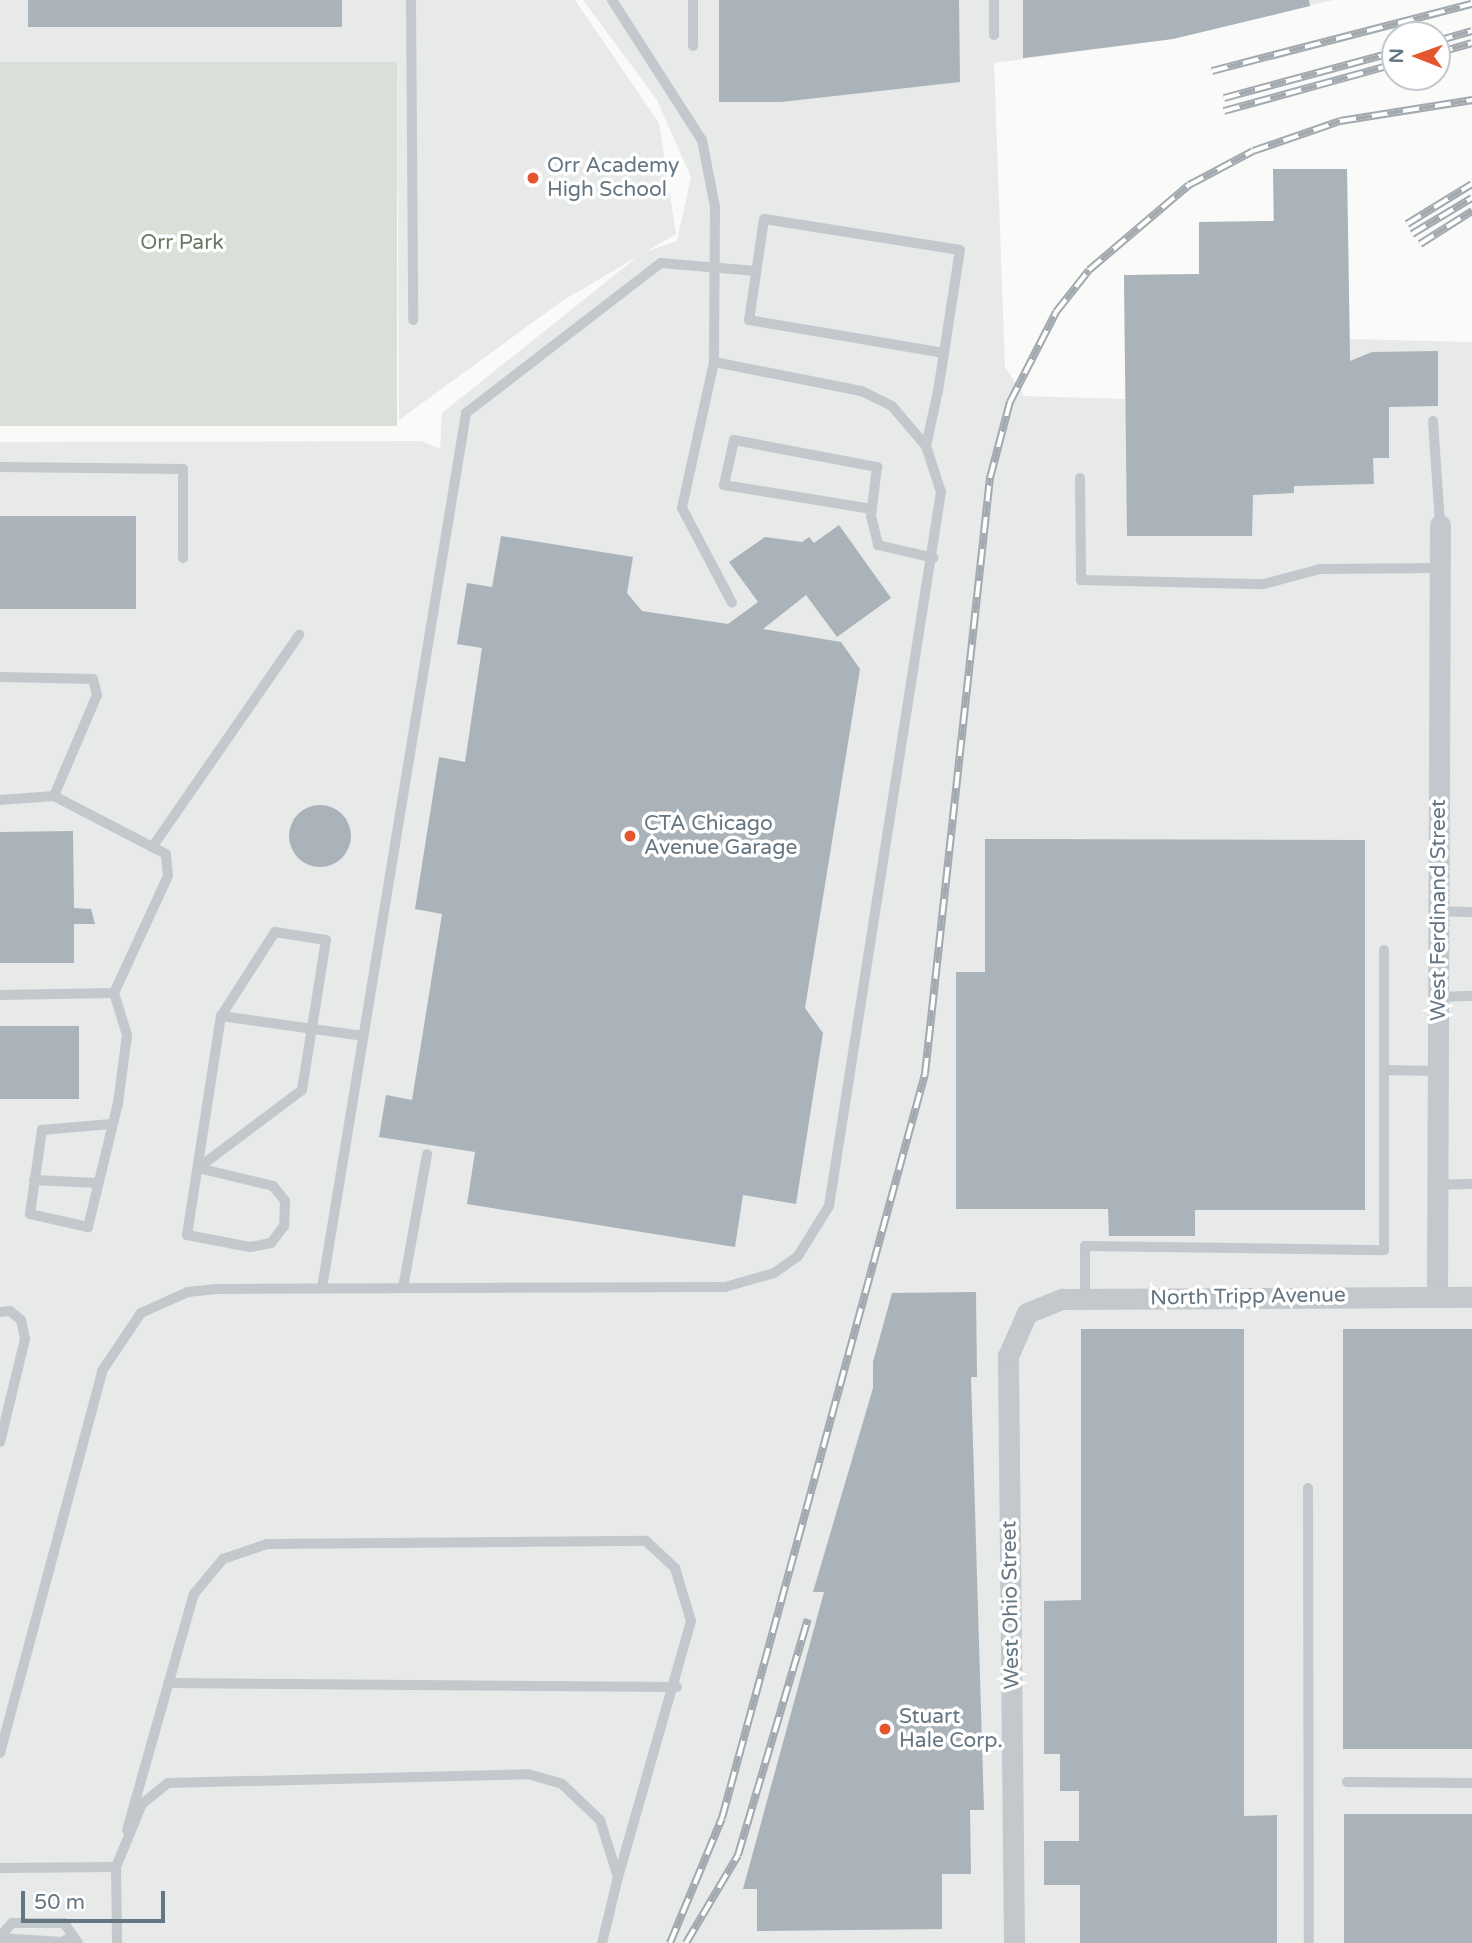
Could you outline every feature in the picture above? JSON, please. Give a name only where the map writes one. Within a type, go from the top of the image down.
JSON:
[{"type":"street","name":"West Ferdinand Street","points":[[1437,1296],[1440,524]]},
{"type":"street","name":"North Tripp Avenue","points":[[1027,1313],[1042,1303],[1085,1299],[1472,1297]]},
{"type":"street","name":"West Ohio Street","points":[[1014,1943],[1008,1356],[1027,1313]]},
{"type":"lane","points":[[411,0],[413,320]]},
{"type":"lane","points":[[612,0],[702,141],[715,207],[714,362],[682,508],[732,603]]},
{"type":"lane","points":[[693,0],[693,46]]},
{"type":"lane","points":[[994,0],[994,35]]},
{"type":"lane","points":[[926,446],[944,354],[960,250],[764,219],[750,320],[944,354]]},
{"type":"lane","points":[[322,1288],[466,414],[661,262],[756,271]]},
{"type":"lane","points":[[0,1753],[102,1371],[119,1340],[141,1313],[188,1292],[322,1288],[725,1287],[775,1273],[810,1240],[829,1206],[934,558],[941,492],[926,446],[892,406],[861,391],[714,362]]},
{"type":"lane","points":[[1433,421],[1440,524]]},
{"type":"lane","points":[[872,509],[724,485],[734,440],[877,467],[872,509],[878,545],[934,558]]},
{"type":"lane","points":[[0,467],[183,469],[183,558]]},
{"type":"lane","points":[[1080,478],[1081,580],[1264,584],[1320,569],[1440,568]]},
{"type":"lane","points":[[153,846],[299,635]]},
{"type":"lane","points":[[0,677],[93,679],[97,695],[54,796]]},
{"type":"lane","points":[[0,800],[54,796],[166,854],[168,876],[114,993],[127,1035],[111,1124],[88,1227],[30,1214],[42,1130],[111,1124]]},
{"type":"lane","points":[[1439,911],[1472,912]]},
{"type":"lane","points":[[275,932],[326,940],[302,1090],[198,1168],[273,1186],[285,1201],[284,1226],[271,1243],[250,1247],[187,1235],[221,1016],[275,932]]},
{"type":"lane","points":[[1085,1299],[1086,1245],[1384,1250],[1384,950]]},
{"type":"lane","points":[[0,995],[114,993]]},
{"type":"lane","points":[[1438,997],[1472,996]]},
{"type":"lane","points":[[221,1016],[363,1036]]},
{"type":"lane","points":[[1384,1070],[1438,1071]]},
{"type":"lane","points":[[403,1288],[427,1154]]},
{"type":"lane","points":[[34,1180],[98,1183]]},
{"type":"lane","points":[[1438,1185],[1472,1184]]},
{"type":"lane","points":[[0,1312],[10,1311],[21,1320],[25,1339],[0,1442]]},
{"type":"lane","points":[[1308,1488],[1309,1943]]},
{"type":"lane","points":[[117,1943],[116,1867],[194,1594],[223,1559],[267,1544],[646,1541],[675,1568],[691,1621],[677,1687],[618,1877],[602,1943]]},
{"type":"lane","points":[[168,1683],[677,1687]]},
{"type":"lane","points":[[127,1830],[142,1804],[168,1783],[528,1774],[562,1784],[600,1820],[618,1877]]},
{"type":"lane","points":[[1347,1782],[1472,1783]]},
{"type":"lane","points":[[0,1868],[116,1867]]},
{"type":"lane","points":[[12,1923],[64,1923],[76,1939],[62,1941],[0,1937],[12,1923]]},
{"type":"shaded area","name":"Orr Academy High School","points":[[0,0],[575,0],[659,123],[676,234],[562,301],[399,420],[397,63],[0,62]]},
{"type":"shaded area","points":[[583,0],[1333,0],[1173,39],[994,63],[1005,367],[1024,396],[1125,399],[1124,275],[1199,274],[1199,222],[1273,221],[1273,169],[1347,169],[1350,339],[1472,342],[1472,1943],[0,1943],[0,442],[422,441],[440,449],[442,413],[642,253],[677,241],[691,177],[657,100]]},
{"type":"green space","name":"Orr Park","points":[[0,62],[397,62],[397,426],[0,426]]},
{"type":"building","points":[[28,0],[342,0],[342,27],[28,27]]},
{"type":"building","points":[[719,0],[959,0],[960,82],[781,102],[719,102]]},
{"type":"building","points":[[1023,0],[1309,0],[1310,6],[1173,39],[1023,58]]},
{"type":"building","points":[[1273,169],[1347,169],[1350,361],[1372,352],[1438,351],[1438,406],[1389,407],[1389,458],[1373,458],[1374,484],[1294,486],[1294,493],[1253,495],[1252,536],[1127,536],[1124,275],[1199,274],[1199,222],[1274,221]]},
{"type":"building","points":[[0,516],[136,516],[136,609],[0,609]]},
{"type":"building","name":"CTA Chicago Avenue Garage","points":[[839,525],[891,598],[837,637],[806,595],[763,629],[841,642],[860,669],[805,1008],[823,1033],[796,1204],[743,1195],[735,1247],[467,1204],[475,1152],[379,1137],[386,1095],[412,1100],[442,914],[415,909],[439,757],[465,762],[482,648],[457,644],[467,583],[492,587],[501,536],[633,557],[627,593],[642,611],[728,624],[758,602],[729,562],[765,537],[802,542],[809,537],[814,543]]},
{"type":"building","points":[[314,805],[326,805],[342,814],[349,824],[349,848],[342,858],[326,867],[314,867],[303,862],[294,853],[289,842],[289,830],[294,819],[303,810]]},
{"type":"building","points":[[73,831],[74,908],[91,909],[95,924],[74,924],[74,963],[0,963],[0,832]]},
{"type":"building","points":[[985,839],[1365,840],[1365,1210],[1195,1210],[1195,1236],[1109,1236],[1108,1209],[956,1209],[956,972],[985,972]]},
{"type":"building","points":[[0,1026],[79,1026],[79,1099],[0,1099]]},
{"type":"building","name":"Stuart Hale Corp.","points":[[976,1292],[977,1377],[971,1377],[984,1810],[970,1810],[971,1874],[942,1874],[942,1929],[757,1931],[757,1889],[743,1889],[824,1592],[813,1592],[873,1388],[873,1362],[892,1293]]},
{"type":"building","points":[[1081,1329],[1244,1329],[1244,1816],[1277,1815],[1277,1943],[1080,1943],[1080,1885],[1044,1885],[1044,1841],[1079,1841],[1079,1791],[1060,1791],[1060,1754],[1044,1754],[1044,1601],[1081,1600]]},
{"type":"building","points":[[1343,1329],[1472,1329],[1472,1749],[1343,1749]]},
{"type":"building","points":[[1344,1814],[1472,1814],[1472,1943],[1344,1943]]},
{"type":"railway","points":[[1212,71],[1472,4]]},
{"type":"railway","points":[[1451,37],[1472,31]]},
{"type":"railway","points":[[1451,49],[1472,43]]},
{"type":"railway","points":[[1224,98],[1381,56]]},
{"type":"railway","points":[[1224,111],[1381,68]]},
{"type":"railway","points":[[670,1943],[722,1818],[925,1074],[990,478],[1010,402],[1056,312],[1089,270],[1189,185],[1253,151],[1340,121],[1472,100]]},
{"type":"railway","points":[[1407,224],[1472,184]]},
{"type":"railway","points":[[1412,234],[1472,198]]},
{"type":"railway","points":[[1420,244],[1472,211]]},
{"type":"railway","points":[[686,1943],[738,1855],[808,1619]]},
{"type":"place","name":"Orr Academy High School","points":[[533,178]]},
{"type":"place","name":"CTA Chicago Avenue Garage","points":[[630,836]]},
{"type":"place","name":"Stuart Hale Corp.","points":[[885,1729]]}]
